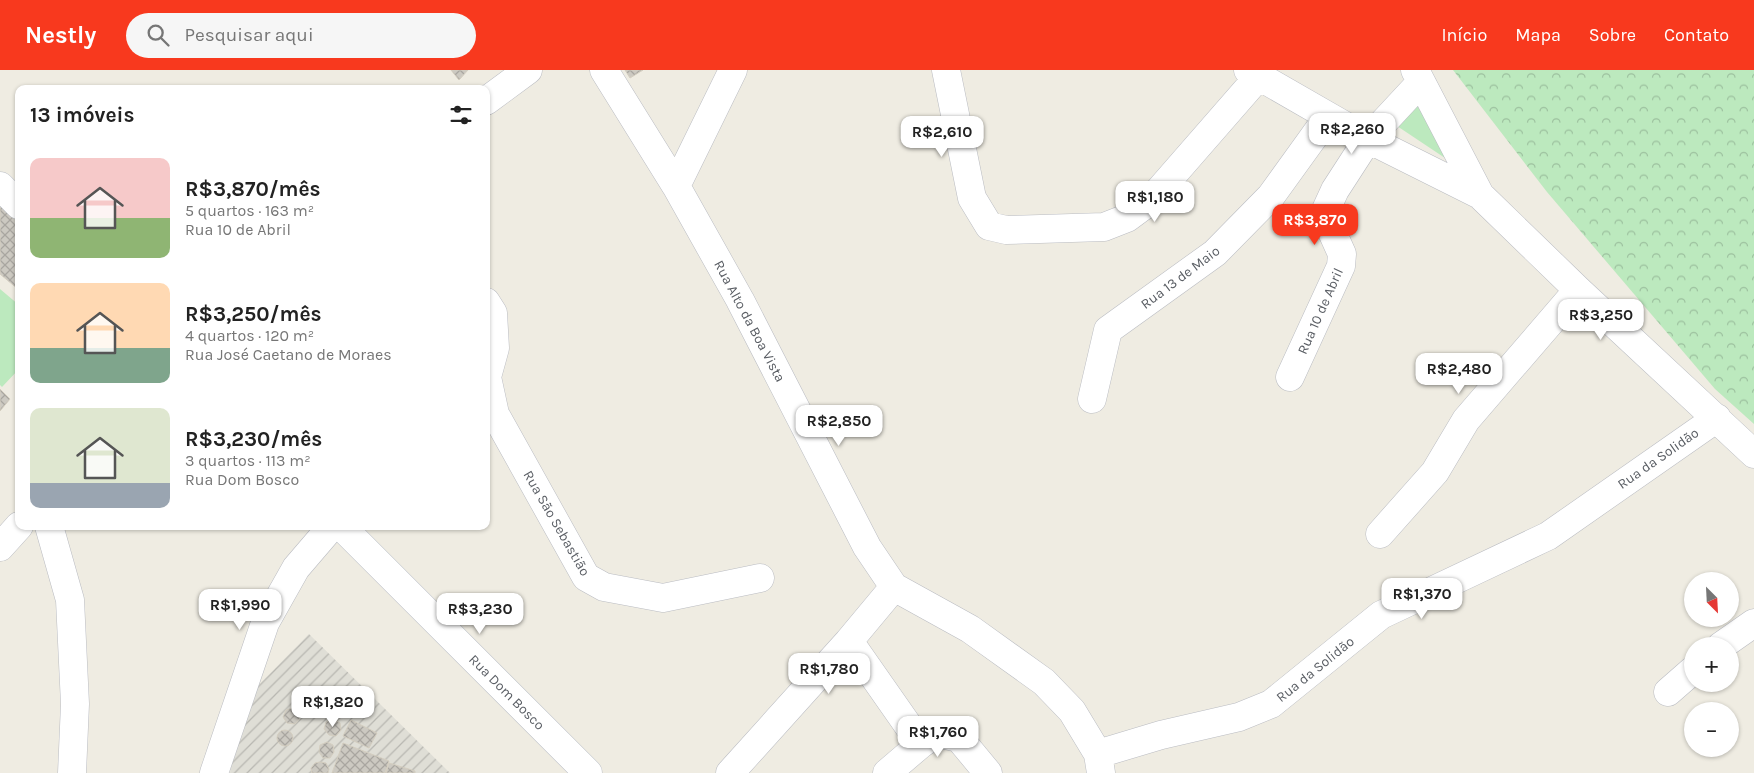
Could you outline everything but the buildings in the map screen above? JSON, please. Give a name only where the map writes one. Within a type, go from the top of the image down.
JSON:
[{"type":"street","name":"Rua Alto da Boa Vista","points":[[604,70],[676,186],[740,300],[866,546],[894,587],[970,629],[1044,682],[1072,711],[1100,763]]},
{"type":"street","points":[[676,186],[733,70]]},
{"type":"street","points":[[946,70],[972,198],[989,226],[1006,230],[1104,227],[1127,218],[1150,200],[1254,73],[1368,139],[1480,195],[1578,290],[1754,454]]},
{"type":"street","points":[[490,97],[513,74]]},
{"type":"street","points":[[1368,139],[1418,76],[1480,195]]},
{"type":"street","name":"Rua 13 de Maio","points":[[1092,399],[1108,330],[1215,253],[1272,196],[1328,117]]},
{"type":"street","name":"Rua 10 de Abril","points":[[1290,377],[1341,266],[1342,254],[1324,214],[1335,190],[1368,139]]},
{"type":"street","points":[[0,186],[15,201]]},
{"type":"street","points":[[1380,534],[1435,472],[1466,420],[1578,290]]},
{"type":"street","name":"Rua São Sebastião","points":[[490,308],[493,313],[496,348],[490,367]]},
{"type":"street","name":"Rua São Sebastião","points":[[490,391],[495,414],[586,577],[604,588],[663,598],[760,578]]},
{"type":"street","name":"Rua da Solidão","points":[[1100,763],[1161,735],[1238,717],[1271,704],[1382,615],[1548,536],[1716,418]]},
{"type":"street","points":[[0,547],[16,530]]},
{"type":"street","points":[[50,530],[70,600],[75,704],[72,773]]},
{"type":"street","points":[[214,773],[265,623],[296,568],[329,530]]},
{"type":"street","name":"Rua Dom Bosco","points":[[345,530],[588,773]]},
{"type":"street","points":[[730,773],[849,641],[894,587]]},
{"type":"street","points":[[1733,637],[1754,622]]},
{"type":"street","points":[[849,641],[921,744]]},
{"type":"street","points":[[1668,692],[1684,678]]},
{"type":"street","points":[[887,773],[937,733],[959,738],[988,773]]},
{"type":"shaded area","points":[[309,634],[450,773],[230,773],[239,705]]},
{"type":"green space","points":[[1453,70],[1754,70],[1754,424],[1715,389],[1547,192]]},
{"type":"green space","points":[[1420,91],[1451,162],[1388,120]]},
{"type":"green space","points":[[0,289],[15,302],[15,373],[2,387],[0,385]]}]
